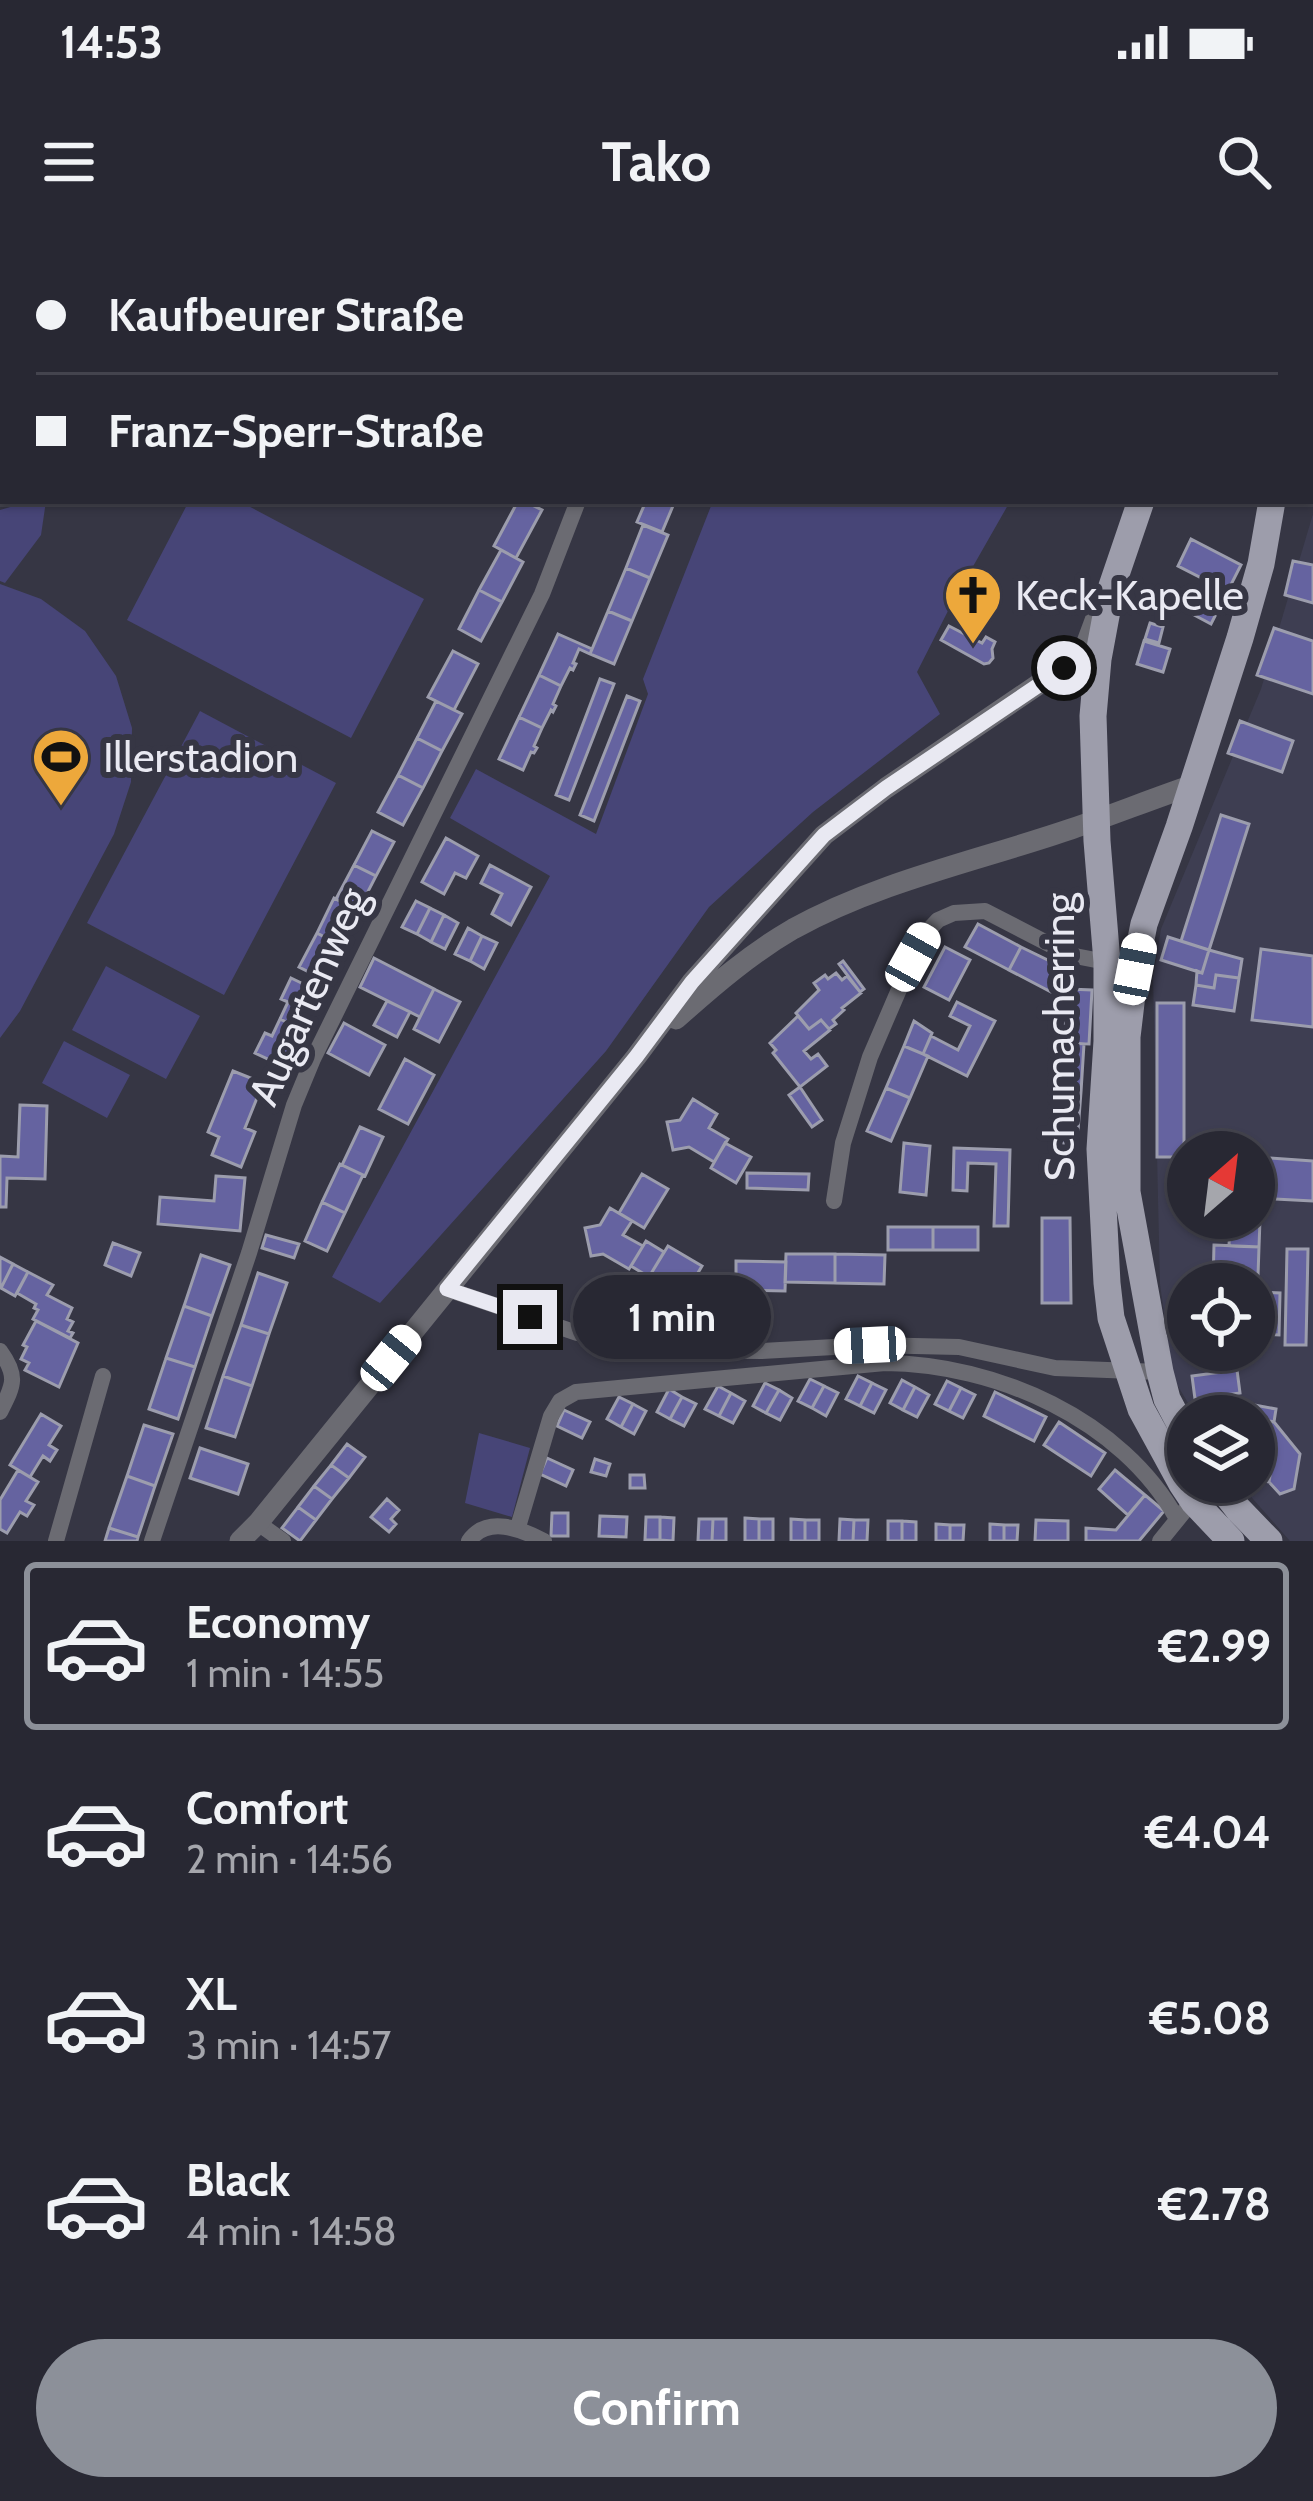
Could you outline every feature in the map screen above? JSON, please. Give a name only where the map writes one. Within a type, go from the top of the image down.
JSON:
[{"type":"main road","name":"Schumacherring","points":[[1139,504],[1110,598],[1098,659],[1093,716],[1096,818],[1121,966],[1127,1037],[1127,1192],[1167,1399]]},
{"type":"main road","name":"Schumacherring","points":[[1231,1541],[1186,1510],[1141,1409],[1112,1318],[1101,1186],[1121,966],[1144,924],[1193,785],[1240,638],[1271,507]]},
{"type":"main road","points":[[1233,1503],[1269,1541]]},
{"type":"street","name":"Augartenweg","points":[[152,1541],[307,1074],[542,594],[574,504]]},
{"type":"street","points":[[240,1541],[636,1057],[692,982],[824,835],[1064,668],[1086,645],[1110,598]]},
{"type":"street","points":[[636,1057],[746,959],[847,903],[906,879],[1193,785]]},
{"type":"street","points":[[834,1201],[844,1143],[870,1057],[913,957],[938,920],[954,913],[985,911],[1070,955],[1121,966]]},
{"type":"street","points":[[447,1289],[578,1333],[665,1351],[959,1347],[1055,1369],[1160,1372]]},
{"type":"street","points":[[0,1352],[14,1386],[0,1412]]},
{"type":"street","points":[[518,1527],[551,1416],[560,1401],[576,1392],[885,1363],[913,1363],[983,1376],[1049,1402],[1139,1466],[1186,1510]]},
{"type":"street","points":[[56,1541],[103,1376]]},
{"type":"street","points":[[1160,1541],[1194,1503]]},
{"type":"street","points":[[258,1522],[284,1541]]},
{"type":"street","points":[[469,1541],[476,1531],[488,1527],[518,1527],[544,1541]]},
{"type":"shaded area","points":[[46,504],[41,535],[5,583],[0,581],[0,510]]},
{"type":"shaded area","points":[[187,504],[245,504],[424,599],[351,738],[127,620]]},
{"type":"shaded area","points":[[712,504],[1033,504],[1008,505],[917,672],[940,714],[813,812],[709,907],[606,1051],[380,1303],[332,1277],[550,876],[450,818],[476,769],[596,834],[648,694],[643,679]]},
{"type":"shaded area","points":[[1313,514],[1313,1541],[1290,1541],[1257,1503],[1275,1503],[1275,1395],[1183,1395],[1173,1378],[1172,1371],[1275,1371],[1275,1263],[1167,1263],[1167,1335],[1160,1284],[1153,978],[1161,929],[1261,689]]},
{"type":"shaded area","name":"Illerstadion","points":[[0,584],[41,599],[85,631],[116,676],[132,728],[131,782],[114,834],[20,1011],[0,1038]]},
{"type":"shaded area","points":[[200,711],[336,783],[224,995],[87,923]]},
{"type":"shaded area","points":[[106,966],[200,1016],[166,1079],[72,1030]]},
{"type":"shaded area","points":[[64,1041],[130,1075],[107,1118],[42,1083]]},
{"type":"shaded area","points":[[479,1433],[530,1448],[512,1517],[465,1503]]},
{"type":"building","points":[[516,504],[542,510],[516,558],[494,546]]},
{"type":"building","points":[[645,504],[674,504],[662,532],[637,522]]},
{"type":"building","points":[[643,525],[668,535],[650,578],[626,568]]},
{"type":"building","points":[[1191,539],[1241,565],[1211,624],[1194,615],[1211,583],[1178,566]]},
{"type":"building","points":[[501,550],[523,562],[502,602],[479,590]]},
{"type":"building","points":[[1293,561],[1313,565],[1313,603],[1285,595]]},
{"type":"building","points":[[626,568],[650,578],[632,621],[608,611]]},
{"type":"building","points":[[479,590],[502,602],[481,641],[459,629]]},
{"type":"building","points":[[608,611],[632,621],[614,664],[590,654]]},
{"type":"building","points":[[1150,623],[1163,627],[1159,643],[1145,639]]},
{"type":"building","name":"Keck-Kapelle","points":[[949,626],[982,643],[986,637],[995,642],[989,663],[941,640]]},
{"type":"building","points":[[1274,628],[1313,641],[1313,694],[1257,675]]},
{"type":"building","points":[[558,634],[592,649],[590,654],[579,649],[576,664],[561,686],[539,675]]},
{"type":"building","points":[[1144,641],[1170,649],[1163,672],[1137,664]]},
{"type":"building","points":[[453,651],[478,664],[454,710],[428,697]]},
{"type":"building","points":[[539,675],[561,686],[556,706],[542,728],[519,717]]},
{"type":"building","points":[[600,679],[614,684],[569,800],[556,795]]},
{"type":"building","points":[[627,696],[640,701],[594,821],[580,815]]},
{"type":"building","points":[[436,701],[462,714],[442,751],[417,738]]},
{"type":"building","points":[[519,717],[542,728],[537,748],[523,770],[499,759]]},
{"type":"building","points":[[1240,721],[1293,741],[1282,772],[1228,753]]},
{"type":"building","points":[[417,738],[442,751],[423,788],[398,775]]},
{"type":"building","points":[[398,775],[423,788],[403,825],[378,812]]},
{"type":"building","points":[[1221,815],[1249,824],[1209,950],[1181,941]]},
{"type":"building","points":[[372,831],[394,842],[376,876],[354,865]]},
{"type":"building","points":[[446,838],[478,856],[466,878],[455,873],[444,894],[422,882]]},
{"type":"building","points":[[354,865],[376,876],[358,911],[336,899]]},
{"type":"building","points":[[490,865],[531,887],[511,925],[492,914],[502,894],[481,883]]},
{"type":"building","points":[[334,898],[356,910],[338,944],[317,933]]},
{"type":"building","points":[[416,901],[430,908],[417,934],[402,927]]},
{"type":"building","points":[[430,908],[444,915],[431,942],[417,934]]},
{"type":"building","points":[[444,915],[458,923],[445,949],[431,942]]},
{"type":"building","points":[[978,924],[1021,947],[1009,970],[965,947]]},
{"type":"building","points":[[468,928],[482,936],[470,961],[455,954]]},
{"type":"building","points":[[317,933],[338,944],[321,978],[299,967]]},
{"type":"building","points":[[482,936],[497,943],[484,969],[470,961]]},
{"type":"building","points":[[1168,937],[1209,950],[1202,973],[1161,960]]},
{"type":"building","points":[[945,947],[970,960],[949,1000],[924,987]]},
{"type":"building","points":[[1021,947],[1066,969],[1053,993],[1009,970]]},
{"type":"building","points":[[1261,949],[1313,956],[1313,1027],[1252,1020]]},
{"type":"building","points":[[1209,950],[1242,959],[1239,978],[1216,975],[1214,988],[1196,985],[1197,971],[1202,973]]},
{"type":"building","points":[[374,958],[434,989],[420,1017],[360,987]]},
{"type":"building","points":[[843,961],[864,989],[860,992],[839,964]]},
{"type":"building","points":[[836,973],[842,980],[847,976],[861,993],[842,1008],[829,1029],[821,1020],[809,1029],[796,1013],[819,990],[814,983]]},
{"type":"building","points":[[1216,975],[1239,978],[1234,1011],[1193,1005],[1196,985],[1214,988]]},
{"type":"building","points":[[291,978],[322,993],[305,1031],[280,1019],[288,1002],[281,999]]},
{"type":"building","points":[[434,989],[460,1002],[439,1042],[414,1029]]},
{"type":"building","points":[[1068,989],[1092,990],[1089,1044],[1064,1043]]},
{"type":"building","points":[[387,1001],[410,1012],[397,1037],[374,1025]]},
{"type":"building","points":[[957,1002],[995,1021],[967,1076],[923,1054],[931,1036],[958,1050],[970,1026],[950,1016]]},
{"type":"building","points":[[1157,1003],[1184,1003],[1184,1131],[1167,1131],[1167,1157],[1157,1157]]},
{"type":"building","points":[[798,1016],[809,1029],[821,1020],[830,1030],[804,1051],[811,1059],[818,1054],[827,1066],[800,1087],[770,1043]]},
{"type":"building","points":[[280,1019],[305,1031],[287,1068],[255,1053],[265,1033],[272,1036]]},
{"type":"building","points":[[914,1021],[932,1033],[923,1054],[904,1046]]},
{"type":"building","points":[[344,1023],[385,1045],[369,1075],[328,1053]]},
{"type":"building","points":[[1058,1042],[1084,1044],[1081,1092],[1055,1090]]},
{"type":"building","points":[[904,1046],[928,1056],[910,1098],[886,1088]]},
{"type":"building","points":[[405,1059],[434,1075],[408,1124],[379,1109]]},
{"type":"building","points":[[233,1071],[263,1083],[245,1128],[255,1132],[241,1167],[212,1155],[219,1137],[208,1132]]},
{"type":"building","points":[[800,1087],[822,1120],[812,1127],[789,1095]]},
{"type":"building","points":[[886,1088],[910,1098],[891,1141],[867,1131]]},
{"type":"building","points":[[1055,1090],[1081,1092],[1077,1144],[1052,1142]]},
{"type":"building","points":[[693,1099],[717,1114],[709,1128],[728,1139],[714,1162],[689,1147],[673,1150],[667,1122],[680,1120]]},
{"type":"building","points":[[20,1105],[47,1106],[45,1179],[7,1178],[6,1207],[0,1207],[0,1156],[18,1157]]},
{"type":"building","points":[[360,1127],[383,1137],[365,1176],[342,1165]]},
{"type":"building","points":[[725,1143],[751,1157],[736,1183],[711,1168]]},
{"type":"building","points":[[904,1143],[930,1146],[926,1195],[900,1192]]},
{"type":"building","points":[[954,1148],[1010,1150],[1008,1226],[994,1226],[996,1164],[968,1163],[967,1191],[953,1190]]},
{"type":"building","points":[[1275,1158],[1313,1161],[1313,1201],[1275,1199]]},
{"type":"building","points":[[340,1164],[363,1175],[345,1213],[322,1202]]},
{"type":"building","points":[[747,1173],[809,1174],[808,1190],[747,1188]]},
{"type":"building","points":[[642,1174],[668,1189],[644,1228],[619,1213]]},
{"type":"building","points":[[216,1176],[245,1178],[240,1231],[158,1224],[160,1197],[214,1201]]},
{"type":"building","points":[[322,1202],[345,1213],[327,1251],[305,1241]]},
{"type":"building","points":[[610,1208],[632,1221],[623,1235],[643,1246],[629,1269],[603,1254],[591,1256],[585,1228],[600,1225]]},
{"type":"building","points":[[1042,1218],[1070,1218],[1071,1303],[1042,1303]]},
{"type":"building","points":[[888,1227],[933,1227],[933,1250],[888,1250]]},
{"type":"building","points":[[933,1227],[978,1227],[978,1250],[933,1250]]},
{"type":"building","points":[[266,1235],[299,1244],[294,1258],[262,1248]]},
{"type":"building","points":[[1229,1239],[1259,1239],[1259,1247],[1229,1246]]},
{"type":"building","points":[[646,1241],[664,1252],[649,1277],[631,1266]]},
{"type":"building","points":[[113,1243],[140,1253],[131,1276],[105,1265]]},
{"type":"building","points":[[1214,1245],[1259,1247],[1258,1263],[1214,1263]]},
{"type":"building","points":[[668,1246],[702,1266],[686,1293],[652,1272]]},
{"type":"building","points":[[1287,1249],[1308,1249],[1306,1345],[1285,1345]]},
{"type":"building","points":[[786,1254],[835,1254],[835,1283],[785,1282]]},
{"type":"building","points":[[835,1254],[885,1255],[884,1284],[835,1283]]},
{"type":"building","points":[[201,1255],[230,1265],[212,1316],[184,1306]]},
{"type":"building","points":[[0,1257],[13,1264],[1,1288],[0,1288]]},
{"type":"building","points":[[736,1261],[786,1262],[785,1291],[736,1290]]},
{"type":"building","points":[[13,1264],[28,1272],[15,1296],[1,1288]]},
{"type":"building","points":[[28,1272],[53,1285],[47,1295],[72,1308],[67,1319],[73,1322],[70,1338],[33,1319],[36,1304],[17,1293]]},
{"type":"building","points":[[258,1273],[287,1283],[269,1334],[241,1325]]},
{"type":"building","points":[[1275,1293],[1280,1293],[1279,1335],[1275,1335]]},
{"type":"building","points":[[184,1306],[212,1316],[195,1367],[166,1358]]},
{"type":"building","points":[[36,1321],[78,1343],[59,1387],[25,1370],[29,1363],[21,1359]]},
{"type":"building","points":[[241,1325],[269,1334],[252,1386],[223,1376]]},
{"type":"building","points":[[166,1358],[195,1367],[178,1419],[149,1409]]},
{"type":"building","points":[[1237,1371],[1240,1393],[1194,1395],[1192,1376]]},
{"type":"building","points":[[223,1376],[252,1386],[235,1437],[206,1428]]},
{"type":"building","points":[[858,1376],[872,1383],[860,1406],[846,1399]]},
{"type":"building","points":[[810,1379],[824,1386],[812,1408],[798,1401]]},
{"type":"building","points":[[902,1380],[915,1387],[903,1410],[890,1403]]},
{"type":"building","points":[[947,1381],[961,1388],[949,1411],[935,1404]]},
{"type":"building","points":[[765,1383],[779,1390],[766,1413],[753,1406]]},
{"type":"building","points":[[872,1383],[886,1390],[874,1413],[860,1406]]},
{"type":"building","points":[[718,1386],[731,1393],[719,1416],[705,1409]]},
{"type":"building","points":[[824,1386],[838,1393],[826,1416],[812,1408]]},
{"type":"building","points":[[915,1387],[929,1395],[917,1417],[903,1410]]},
{"type":"building","points":[[961,1388],[975,1395],[963,1418],[949,1411]]},
{"type":"building","points":[[669,1389],[682,1397],[670,1419],[657,1412]]},
{"type":"building","points":[[779,1390],[792,1398],[780,1420],[766,1413]]},
{"type":"building","points":[[995,1392],[1046,1417],[1034,1441],[984,1416]]},
{"type":"building","points":[[731,1393],[745,1401],[733,1423],[719,1416]]},
{"type":"building","points":[[619,1397],[633,1404],[621,1427],[607,1419]]},
{"type":"building","points":[[682,1397],[696,1404],[684,1426],[670,1419]]},
{"type":"building","points":[[633,1404],[646,1411],[634,1434],[621,1427]]},
{"type":"building","points":[[564,1410],[590,1422],[582,1438],[557,1426]]},
{"type":"building","points":[[41,1414],[61,1426],[49,1445],[57,1450],[50,1461],[43,1456],[30,1477],[10,1465]]},
{"type":"building","points":[[1059,1422],[1105,1453],[1091,1476],[1044,1445]]},
{"type":"building","points":[[1275,1423],[1300,1454],[1294,1489],[1280,1494],[1275,1489]]},
{"type":"building","points":[[144,1425],[173,1434],[155,1486],[127,1476]]},
{"type":"building","points":[[347,1444],[365,1457],[349,1478],[331,1465]]},
{"type":"building","points":[[200,1448],[248,1464],[238,1494],[190,1478]]},
{"type":"building","points":[[547,1458],[573,1470],[566,1486],[540,1474]]},
{"type":"building","points":[[595,1459],[610,1464],[606,1476],[591,1472]]},
{"type":"building","points":[[331,1465],[349,1478],[332,1499],[314,1486]]},
{"type":"building","points":[[18,1470],[38,1482],[26,1501],[34,1505],[27,1516],[20,1512],[7,1533],[0,1529],[0,1500]]},
{"type":"building","points":[[1115,1470],[1145,1495],[1128,1515],[1099,1489]]},
{"type":"building","points":[[630,1475],[644,1475],[645,1488],[630,1488]]},
{"type":"building","points":[[127,1476],[155,1486],[138,1537],[109,1528]]},
{"type":"building","points":[[314,1486],[332,1499],[316,1520],[298,1507]]},
{"type":"building","points":[[1145,1495],[1164,1511],[1139,1541],[1086,1541],[1086,1528],[1116,1530]]},
{"type":"building","points":[[387,1499],[399,1510],[389,1532],[371,1517]]},
{"type":"building","points":[[298,1507],[316,1520],[300,1541],[282,1528]]},
{"type":"building","points":[[552,1513],[568,1513],[568,1536],[551,1536]]},
{"type":"building","points":[[600,1516],[627,1517],[626,1537],[599,1536]]},
{"type":"building","points":[[646,1517],[660,1517],[660,1540],[645,1540]]},
{"type":"building","points":[[660,1517],[674,1518],[673,1541],[660,1540]]},
{"type":"building","points":[[745,1518],[759,1519],[759,1541],[745,1541]]},
{"type":"building","points":[[699,1519],[713,1519],[712,1541],[698,1541]]},
{"type":"building","points":[[713,1519],[726,1519],[726,1541],[712,1541]]},
{"type":"building","points":[[759,1519],[773,1519],[773,1541],[759,1541]]},
{"type":"building","points":[[791,1519],[805,1520],[805,1541],[791,1541]]},
{"type":"building","points":[[840,1519],[854,1520],[853,1541],[839,1541]]},
{"type":"building","points":[[805,1520],[819,1520],[819,1541],[805,1541]]},
{"type":"building","points":[[854,1520],[868,1520],[867,1541],[853,1541]]},
{"type":"building","points":[[1036,1520],[1068,1521],[1068,1541],[1035,1541]]},
{"type":"building","points":[[888,1521],[902,1521],[902,1541],[888,1541]]},
{"type":"building","points":[[902,1521],[916,1522],[916,1541],[902,1541]]},
{"type":"building","points":[[936,1524],[950,1525],[950,1541],[936,1541]]},
{"type":"building","points":[[990,1524],[1004,1525],[1004,1541],[990,1541]]},
{"type":"building","points":[[950,1525],[964,1525],[963,1541],[950,1541]]},
{"type":"building","points":[[1004,1525],[1018,1525],[1017,1541],[1004,1541]]},
{"type":"building","points":[[109,1528],[138,1537],[137,1541],[105,1541]]},
{"type":"place","name":"Keck-Kapelle","points":[[973,646]]},
{"type":"place","name":"Illerstadion","points":[[61,808]]},
{"type":"route","points":[[530,1317],[447,1289],[692,982],[824,835],[1064,668]]}]
